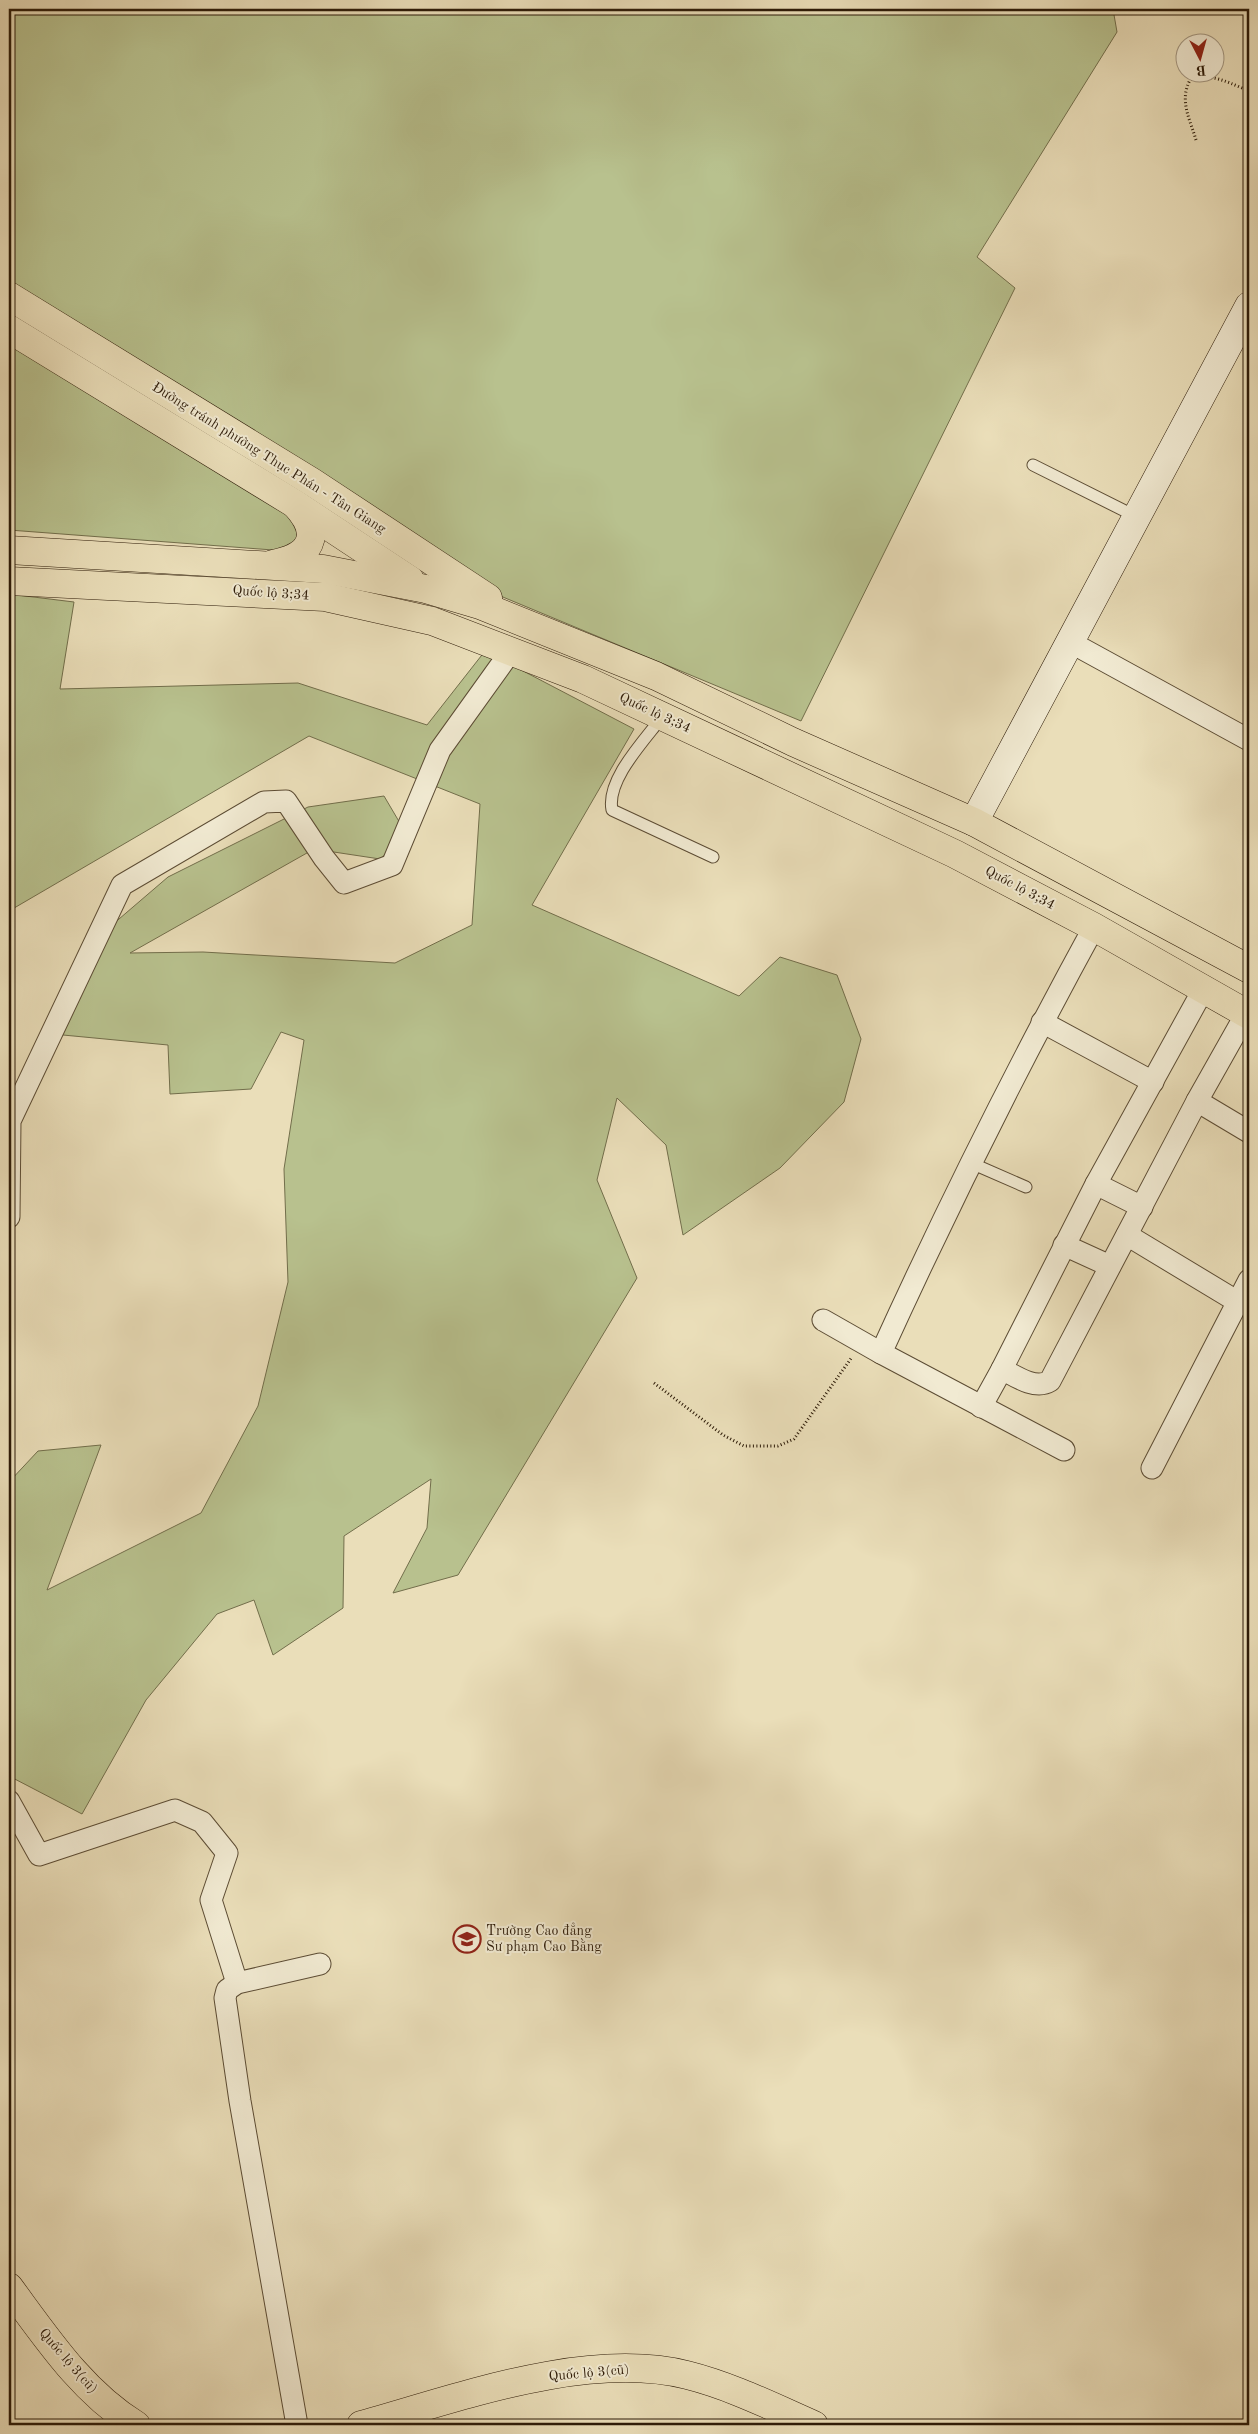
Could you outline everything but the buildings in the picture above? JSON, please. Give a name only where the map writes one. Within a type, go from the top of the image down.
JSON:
[{"type":"main road","name":"Đường tránh phường Thục Phán - Tân Giang","points":[[9,296],[312,482],[527,624]]},
{"type":"main road","name":"Đường tránh phường Thục Phán - Tân Giang","points":[[9,329],[295,504],[511,651]]},
{"type":"main road","points":[[295,504],[305,503],[310,500],[314,494],[312,482]]},
{"type":"main road","points":[[266,565],[294,558],[305,551],[311,541],[312,532],[309,523],[295,504]]},
{"type":"main road","name":"Quốc lộ 3;34","points":[[9,550],[323,569],[421,588],[480,604],[656,676],[793,742],[974,822],[1249,970]]},
{"type":"main road","name":"Quốc lộ 3;34","points":[[9,581],[325,597],[432,621],[583,679],[955,854],[1094,927],[1248,1014]]},
{"type":"main road","points":[[955,854],[974,822]]},
{"type":"main road","name":"Quốc lộ 3(cũ)","points":[[9,2288],[71,2367],[95,2394],[129,2423]]},
{"type":"main road","name":"Quốc lộ 3(cũ)","points":[[360,2425],[516,2382],[561,2374],[614,2369],[648,2370],[687,2375],[733,2390],[814,2425]]},
{"type":"street","points":[[974,822],[1249,306]]},
{"type":"street","points":[[1070,642],[1249,740]]},
{"type":"street","points":[[9,1217],[10,1121],[122,885],[264,802],[286,800],[324,858],[344,883],[392,865],[440,750],[511,651]]},
{"type":"street","points":[[881,1353],[971,1163],[1042,1022],[1094,927]]},
{"type":"street","points":[[981,1407],[1096,1184],[1203,990]]},
{"type":"street","points":[[1002,1369],[1037,1384],[1044,1384],[1050,1381],[1197,1101],[1248,1014]]},
{"type":"street","points":[[1042,1022],[1153,1082]]},
{"type":"street","points":[[1197,1101],[1249,1132]]},
{"type":"street","points":[[1096,1184],[1142,1207]]},
{"type":"street","points":[[1127,1235],[1238,1302]]},
{"type":"street","points":[[1064,1245],[1110,1266]]},
{"type":"street","points":[[1152,1468],[1249,1280]]},
{"type":"street","points":[[823,1320],[981,1407],[1064,1450]]},
{"type":"street","points":[[9,1801],[39,1855],[175,1810],[202,1822],[227,1853],[211,1900],[237,1983]]},
{"type":"street","points":[[297,2425],[240,2101],[226,2002],[227,1990],[237,1983],[320,1964]]},
{"type":"lane","points":[[1033,465],[1137,516]]},
{"type":"lane","points":[[662,717],[621,771],[610,800],[612,810],[713,858]]},
{"type":"lane","points":[[971,1163],[1026,1187]]},
{"type":"path","points":[[1196,140],[1184,102],[1184,93],[1190,80],[1197,76],[1209,78],[1249,91]]},
{"type":"path","points":[[654,1382],[723,1436],[744,1446],[778,1446],[794,1439],[862,1342]]},
{"type":"green space","points":[[9,9],[1113,9],[1117,32],[977,257],[1015,288],[801,721],[498,595],[9,286]]},
{"type":"green space","points":[[9,337],[293,507],[303,540],[286,551],[9,530]]},
{"type":"green space","points":[[9,594],[74,602],[60,689],[298,683],[427,725],[485,651],[634,729],[532,905],[739,996],[780,957],[837,975],[861,1039],[844,1102],[780,1168],[683,1235],[666,1145],[617,1098],[597,1180],[637,1278],[458,1575],[393,1593],[427,1528],[431,1479],[344,1536],[343,1608],[273,1655],[254,1600],[217,1614],[146,1700],[82,1814],[9,1776],[9,1482],[38,1451],[101,1445],[47,1590],[201,1513],[258,1406],[288,1282],[284,1169],[304,1040],[281,1032],[251,1089],[170,1094],[168,1045],[42,1033],[91,943],[168,877],[308,807],[384,796],[407,835],[380,859],[314,849],[130,953],[203,952],[395,963],[472,925],[480,804],[309,736],[9,911]]},
{"type":"place","name":"Trường Cao đẳng Sư phạm Cao Bằng","points":[[467,1939]]}]
